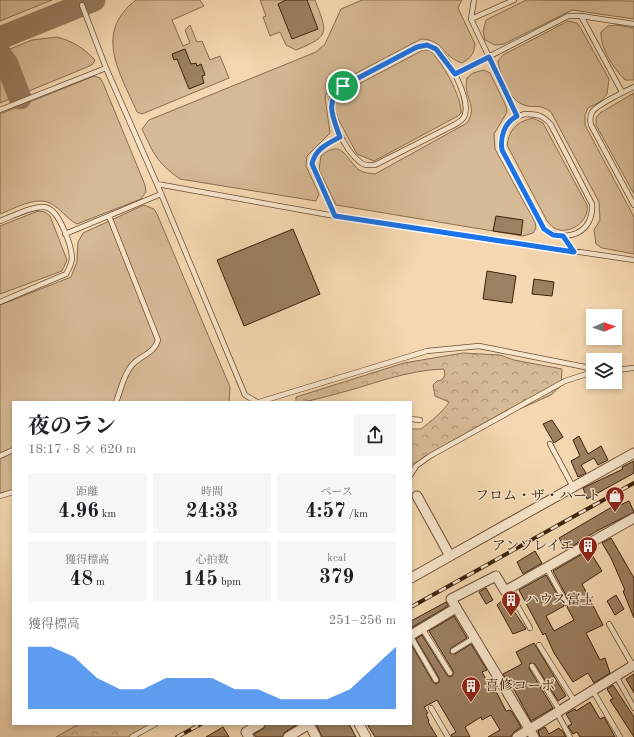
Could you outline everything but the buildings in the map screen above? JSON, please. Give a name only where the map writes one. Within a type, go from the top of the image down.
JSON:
[{"type":"street","points":[[412,577],[634,453]]},
{"type":"street","points":[[417,496],[450,556]]},
{"type":"street","points":[[532,733],[451,599],[496,576],[505,591],[634,518]]},
{"type":"street","points":[[412,635],[456,608]]},
{"type":"street","points":[[517,737],[532,733],[558,712],[634,666]]},
{"type":"street","points":[[249,737],[246,732],[258,725]]},
{"type":"street","points":[[288,737],[307,725]]},
{"type":"street","points":[[310,725],[316,737]]},
{"type":"street","points":[[360,725],[366,737]]},
{"type":"lane","points":[[474,0],[471,19],[517,116]]},
{"type":"lane","points":[[471,19],[514,0]]},
{"type":"lane","points":[[82,5],[106,68],[157,184],[245,395],[256,401]]},
{"type":"lane","points":[[455,74],[568,16],[581,16],[634,24]]},
{"type":"lane","points":[[581,16],[622,92]]},
{"type":"lane","points":[[427,45],[436,49],[455,74],[465,99],[466,110],[463,118],[454,125],[375,165],[366,166],[360,163],[340,137],[332,115],[331,104],[334,94],[343,86],[417,47],[427,45]]},
{"type":"lane","points":[[0,110],[106,68]]},
{"type":"lane","points":[[634,87],[622,92],[592,112],[590,119],[590,125],[634,206]]},
{"type":"lane","points":[[537,114],[545,117],[551,124],[592,204],[593,213],[590,222],[584,229],[576,234],[563,236],[553,235],[544,229],[502,150],[500,142],[506,124],[517,116],[537,114]]},
{"type":"lane","points":[[335,216],[312,164],[314,155],[321,148],[340,137]]},
{"type":"lane","points":[[157,184],[335,216],[634,260]]},
{"type":"lane","points":[[66,234],[161,194]]},
{"type":"lane","points":[[0,221],[37,207],[47,207],[56,214],[66,234],[72,256],[71,267],[66,274],[0,302]]},
{"type":"lane","points":[[109,216],[158,340],[156,347],[133,364],[126,375],[116,401]]},
{"type":"lane","points":[[563,236],[574,252]]},
{"type":"lane","points":[[261,401],[427,351],[452,348],[479,346],[586,368]]},
{"type":"lane","points":[[622,369],[634,368]]},
{"type":"lane","points":[[412,472],[416,466],[430,456],[565,381],[586,374]]},
{"type":"lane","points":[[412,420],[420,420]]},
{"type":"lane","points":[[550,444],[573,487]]},
{"type":"lane","points":[[0,456],[12,450]]},
{"type":"lane","points":[[0,496],[12,492]]},
{"type":"lane","points":[[546,567],[566,603]]},
{"type":"lane","points":[[508,589],[530,628]]},
{"type":"lane","points":[[609,624],[634,666]]},
{"type":"lane","points":[[422,628],[450,673]]},
{"type":"lane","points":[[412,638],[436,680]]},
{"type":"lane","points":[[453,651],[474,638]]},
{"type":"lane","points":[[539,645],[574,702]]},
{"type":"lane","points":[[532,666],[558,712],[570,737]]},
{"type":"lane","points":[[616,676],[634,708]]},
{"type":"lane","points":[[592,691],[620,737]]},
{"type":"lane","points":[[431,708],[448,737]]},
{"type":"lane","points":[[132,737],[153,725]]},
{"type":"green space","points":[[0,0],[52,0],[0,21]]},
{"type":"green space","points":[[136,0],[200,0],[204,6],[172,20],[183,46],[190,43],[185,30],[190,25],[197,42],[202,41],[210,60],[220,56],[229,78],[142,114],[137,112],[118,68],[114,54],[113,40],[116,26],[123,13]]},
{"type":"green space","points":[[260,0],[315,0],[324,27],[323,32],[315,41],[296,50],[286,45],[280,32],[270,36],[263,17],[266,16]]},
{"type":"green space","points":[[362,0],[462,0],[458,8],[475,44],[474,51],[471,56],[462,63],[455,60],[435,42],[421,39],[330,87],[325,97],[330,133],[307,156],[306,166],[319,194],[316,201],[180,179],[166,168],[156,157],[142,129],[149,120],[316,52],[325,44],[341,9]]},
{"type":"green space","points":[[526,0],[634,1],[634,19],[572,10],[504,44],[495,45],[485,40],[483,31],[486,20]]},
{"type":"green space","points":[[568,21],[577,23],[580,27],[609,79],[607,94],[600,102],[588,108],[585,115],[585,125],[634,217],[634,254],[602,248],[596,244],[594,230],[600,220],[599,202],[551,112],[547,109],[524,105],[519,102],[506,87],[501,74],[498,61],[503,55]]},
{"type":"green space","points":[[617,25],[634,28],[634,80],[625,80],[616,70],[608,58],[603,45],[601,32],[608,26]]},
{"type":"green space","points":[[57,37],[73,43],[87,52],[95,60],[92,65],[0,103],[0,53],[32,40]]},
{"type":"green space","points":[[423,50],[429,50],[445,70],[458,98],[461,113],[374,161],[357,154],[336,115],[334,102],[340,94]]},
{"type":"green space","points":[[484,70],[490,73],[506,106],[507,112],[494,134],[495,149],[535,222],[536,228],[533,233],[523,236],[336,205],[319,170],[321,156],[328,151],[339,149],[359,170],[375,174],[467,123],[470,117],[471,106],[466,85],[467,78],[473,73]]},
{"type":"green space","points":[[94,76],[100,78],[103,83],[145,185],[146,192],[141,199],[77,224],[54,205],[44,201],[31,202],[0,214],[0,114]]},
{"type":"green space","points":[[634,93],[634,194],[596,125],[596,118],[600,113]]},
{"type":"green space","points":[[533,118],[543,123],[587,205],[587,211],[582,222],[571,229],[560,230],[554,228],[547,221],[507,145],[512,130],[519,124]]},
{"type":"green space","points":[[144,205],[154,209],[230,387],[229,401],[12,401],[12,492],[0,497],[0,305],[71,277],[77,262],[78,242],[83,233]]},
{"type":"green space","points":[[38,211],[45,212],[50,216],[67,260],[62,271],[0,294],[0,226]]},
{"type":"green space","points":[[463,353],[500,355],[514,360],[562,369],[561,386],[551,395],[497,419],[423,460],[412,477],[412,429],[421,429],[440,413],[449,402],[435,396],[433,385],[437,381],[442,380],[445,375],[444,369],[402,375],[316,399],[296,401],[296,397],[404,363]]},
{"type":"green space","points":[[77,725],[153,725],[132,737],[56,737]]},
{"type":"taxiway","points":[[0,38],[94,0]]},
{"type":"taxiway","points":[[0,54],[7,64],[20,98]]},
{"type":"railway","points":[[412,606],[634,483]]},
{"type":"railway","points":[[177,737],[199,725]]},
{"type":"place","name":"フロム・ザ・ハート","points":[[615,513]]},
{"type":"place","name":"アンソレイエ","points":[[588,563]]},
{"type":"place","name":"ハウス富士","points":[[511,617]]},
{"type":"place","name":"喜修コーポ","points":[[471,703]]},
{"type":"route","points":[[427,45],[436,49],[455,74],[489,57],[517,116],[506,124],[500,142],[502,150],[544,229],[553,235],[563,236],[574,252],[335,216],[312,164],[314,155],[321,148],[340,137],[332,115],[331,104],[334,94],[343,86],[417,47],[427,45]]}]
